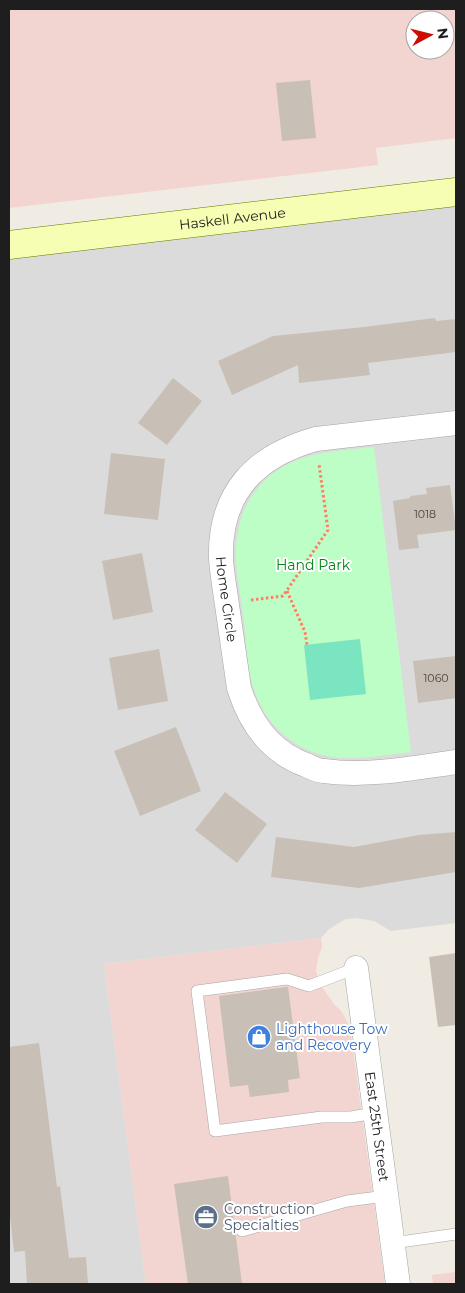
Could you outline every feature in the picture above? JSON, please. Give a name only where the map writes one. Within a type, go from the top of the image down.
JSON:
[{"type":"main road","name":"Haskell Avenue","points":[[9,245],[456,192]]},
{"type":"street","name":"Home Circle","points":[[456,423],[316,439],[295,445],[276,454],[250,475],[237,492],[227,513],[221,560],[239,688],[244,705],[256,727],[271,744],[291,760],[322,771],[354,773],[456,762]]},
{"type":"street","name":"East 25th Street","points":[[356,968],[398,1284]]},
{"type":"lane","points":[[356,968],[309,986],[287,979],[197,991],[215,1131],[322,1117],[351,1117],[375,1113]]},
{"type":"lane","points":[[242,1231],[347,1201],[386,1196]]},
{"type":"lane","points":[[393,1243],[456,1234]]},
{"type":"path","points":[[251,600],[284,596],[328,530],[319,463]]},
{"type":"path","points":[[287,591],[305,632],[307,645]]},
{"type":"shaded area","points":[[9,9],[456,9],[456,138],[376,148],[378,165],[9,208]]},
{"type":"shaded area","points":[[456,192],[456,923],[391,931],[374,921],[356,918],[346,919],[328,930],[321,938],[104,964],[146,1284],[9,1284],[9,245]]},
{"type":"shaded area","points":[[321,938],[322,947],[316,970],[319,983],[342,1012],[350,1027],[385,1284],[146,1284],[104,964]]},
{"type":"shaded area","points":[[456,1272],[456,1284],[433,1284],[432,1275]]},
{"type":"green space","name":"Hand Park","points":[[374,447],[411,752],[340,758],[313,752],[293,742],[271,722],[259,702],[252,683],[248,662],[236,548],[242,515],[249,500],[264,481],[275,471],[288,464],[316,455]]},
{"type":"green space","points":[[360,639],[366,694],[310,700],[304,645]]},
{"type":"building","points":[[310,80],[316,138],[282,141],[276,83]]},
{"type":"building","points":[[435,318],[436,321],[456,319],[456,352],[368,363],[370,375],[299,383],[298,365],[232,395],[218,361],[273,336]]},
{"type":"building","points":[[173,378],[202,401],[167,445],[138,423]]},
{"type":"building","points":[[111,453],[165,459],[158,520],[104,514]]},
{"type":"building","points":[[450,485],[456,530],[417,535],[419,548],[399,550],[393,501],[427,494],[426,488]]},
{"type":"building","points":[[142,553],[153,612],[113,620],[102,561]]},
{"type":"building","points":[[159,649],[168,701],[118,710],[109,658]]},
{"type":"building","points":[[456,656],[456,698],[418,703],[413,661]]},
{"type":"building","points":[[176,727],[201,791],[140,816],[114,751]]},
{"type":"building","points":[[225,792],[267,824],[237,863],[195,830]]},
{"type":"building","points":[[456,832],[456,872],[359,888],[271,877],[276,837],[354,847],[419,835]]},
{"type":"building","points":[[456,953],[456,1025],[438,1027],[429,957]]},
{"type":"building","name":"Lighthouse Tow and Recovery","points":[[288,987],[300,1078],[288,1080],[289,1092],[250,1097],[248,1085],[230,1087],[219,996]]},
{"type":"building","points":[[39,1043],[57,1187],[60,1186],[69,1258],[86,1257],[88,1284],[27,1284],[25,1251],[14,1252],[9,1207],[9,1047]]},
{"type":"building","name":"Construction Specialties","points":[[228,1176],[242,1284],[188,1284],[174,1184]]},
{"type":"place","name":"Lighthouse Tow and Recovery","points":[[259,1037]]},
{"type":"place","name":"Construction Specialties","points":[[206,1217]]}]
